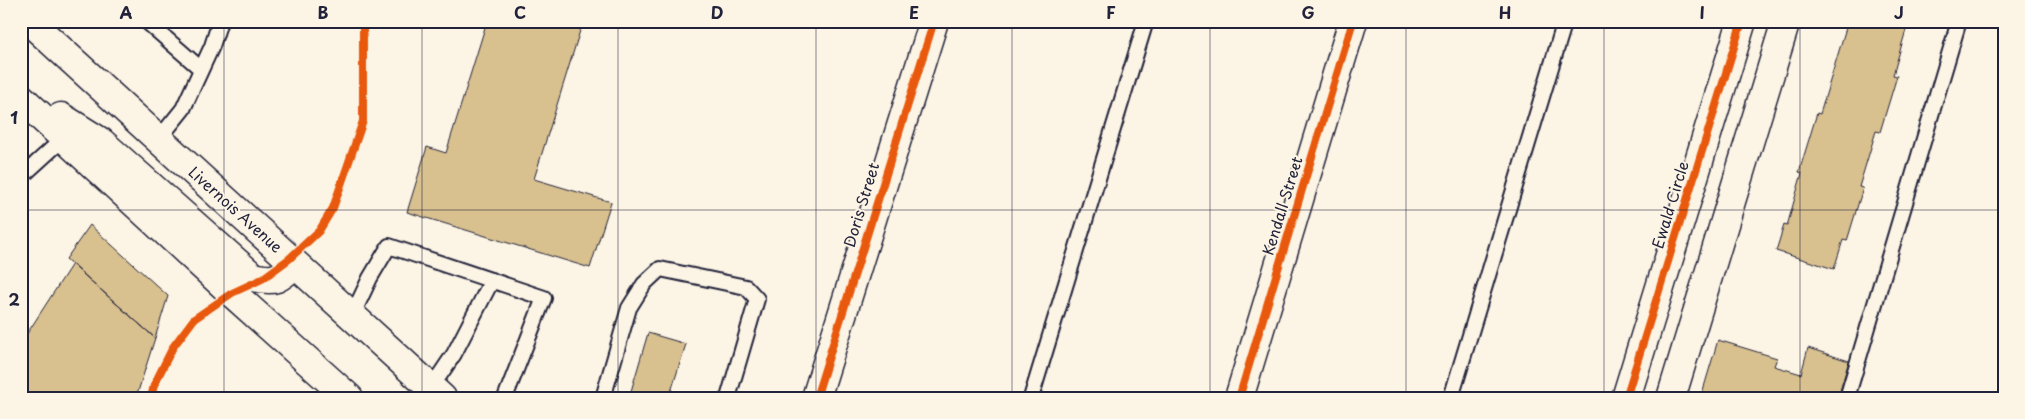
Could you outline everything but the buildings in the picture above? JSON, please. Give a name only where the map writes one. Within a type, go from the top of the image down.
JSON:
[{"type":"street","name":"Livernois Avenue","points":[[29,21],[437,393]]},
{"type":"street","name":"Doris Street","points":[[816,398],[934,21]]},
{"type":"street","name":"Kendall Street","points":[[1239,398],[1353,21]]},
{"type":"street","name":"Ewald Circle","points":[[1626,398],[1742,21]]},
{"type":"street","points":[[1671,398],[1786,21]]},
{"type":"street","points":[[21,94],[101,142],[254,277],[280,278],[294,264]]},
{"type":"street","points":[[21,98],[349,398]]},
{"type":"lane","points":[[146,21],[202,69]]},
{"type":"lane","points":[[158,140],[183,108],[212,46],[220,21]]},
{"type":"lane","points":[[1031,398],[1146,21]]},
{"type":"lane","points":[[1451,398],[1565,21]]},
{"type":"lane","points":[[1846,398],[1959,21]]},
{"type":"lane","points":[[21,177],[64,137]]},
{"type":"lane","points":[[352,316],[370,278],[389,246],[544,298],[505,398]]},
{"type":"lane","points":[[603,398],[629,308],[644,284],[660,269],[746,287],[757,299],[728,398]]},
{"type":"lane","points":[[437,393],[454,354],[492,280]]},
{"type":"cycle path","points":[[151,398],[154,385],[173,347],[194,319],[232,293],[262,279],[289,259],[319,231],[333,208],[363,121],[363,21]]},
{"type":"cycle path","points":[[816,398],[934,21]]},
{"type":"cycle path","points":[[1239,398],[1353,21]]},
{"type":"cycle path","points":[[1626,398],[1742,21]]}]
